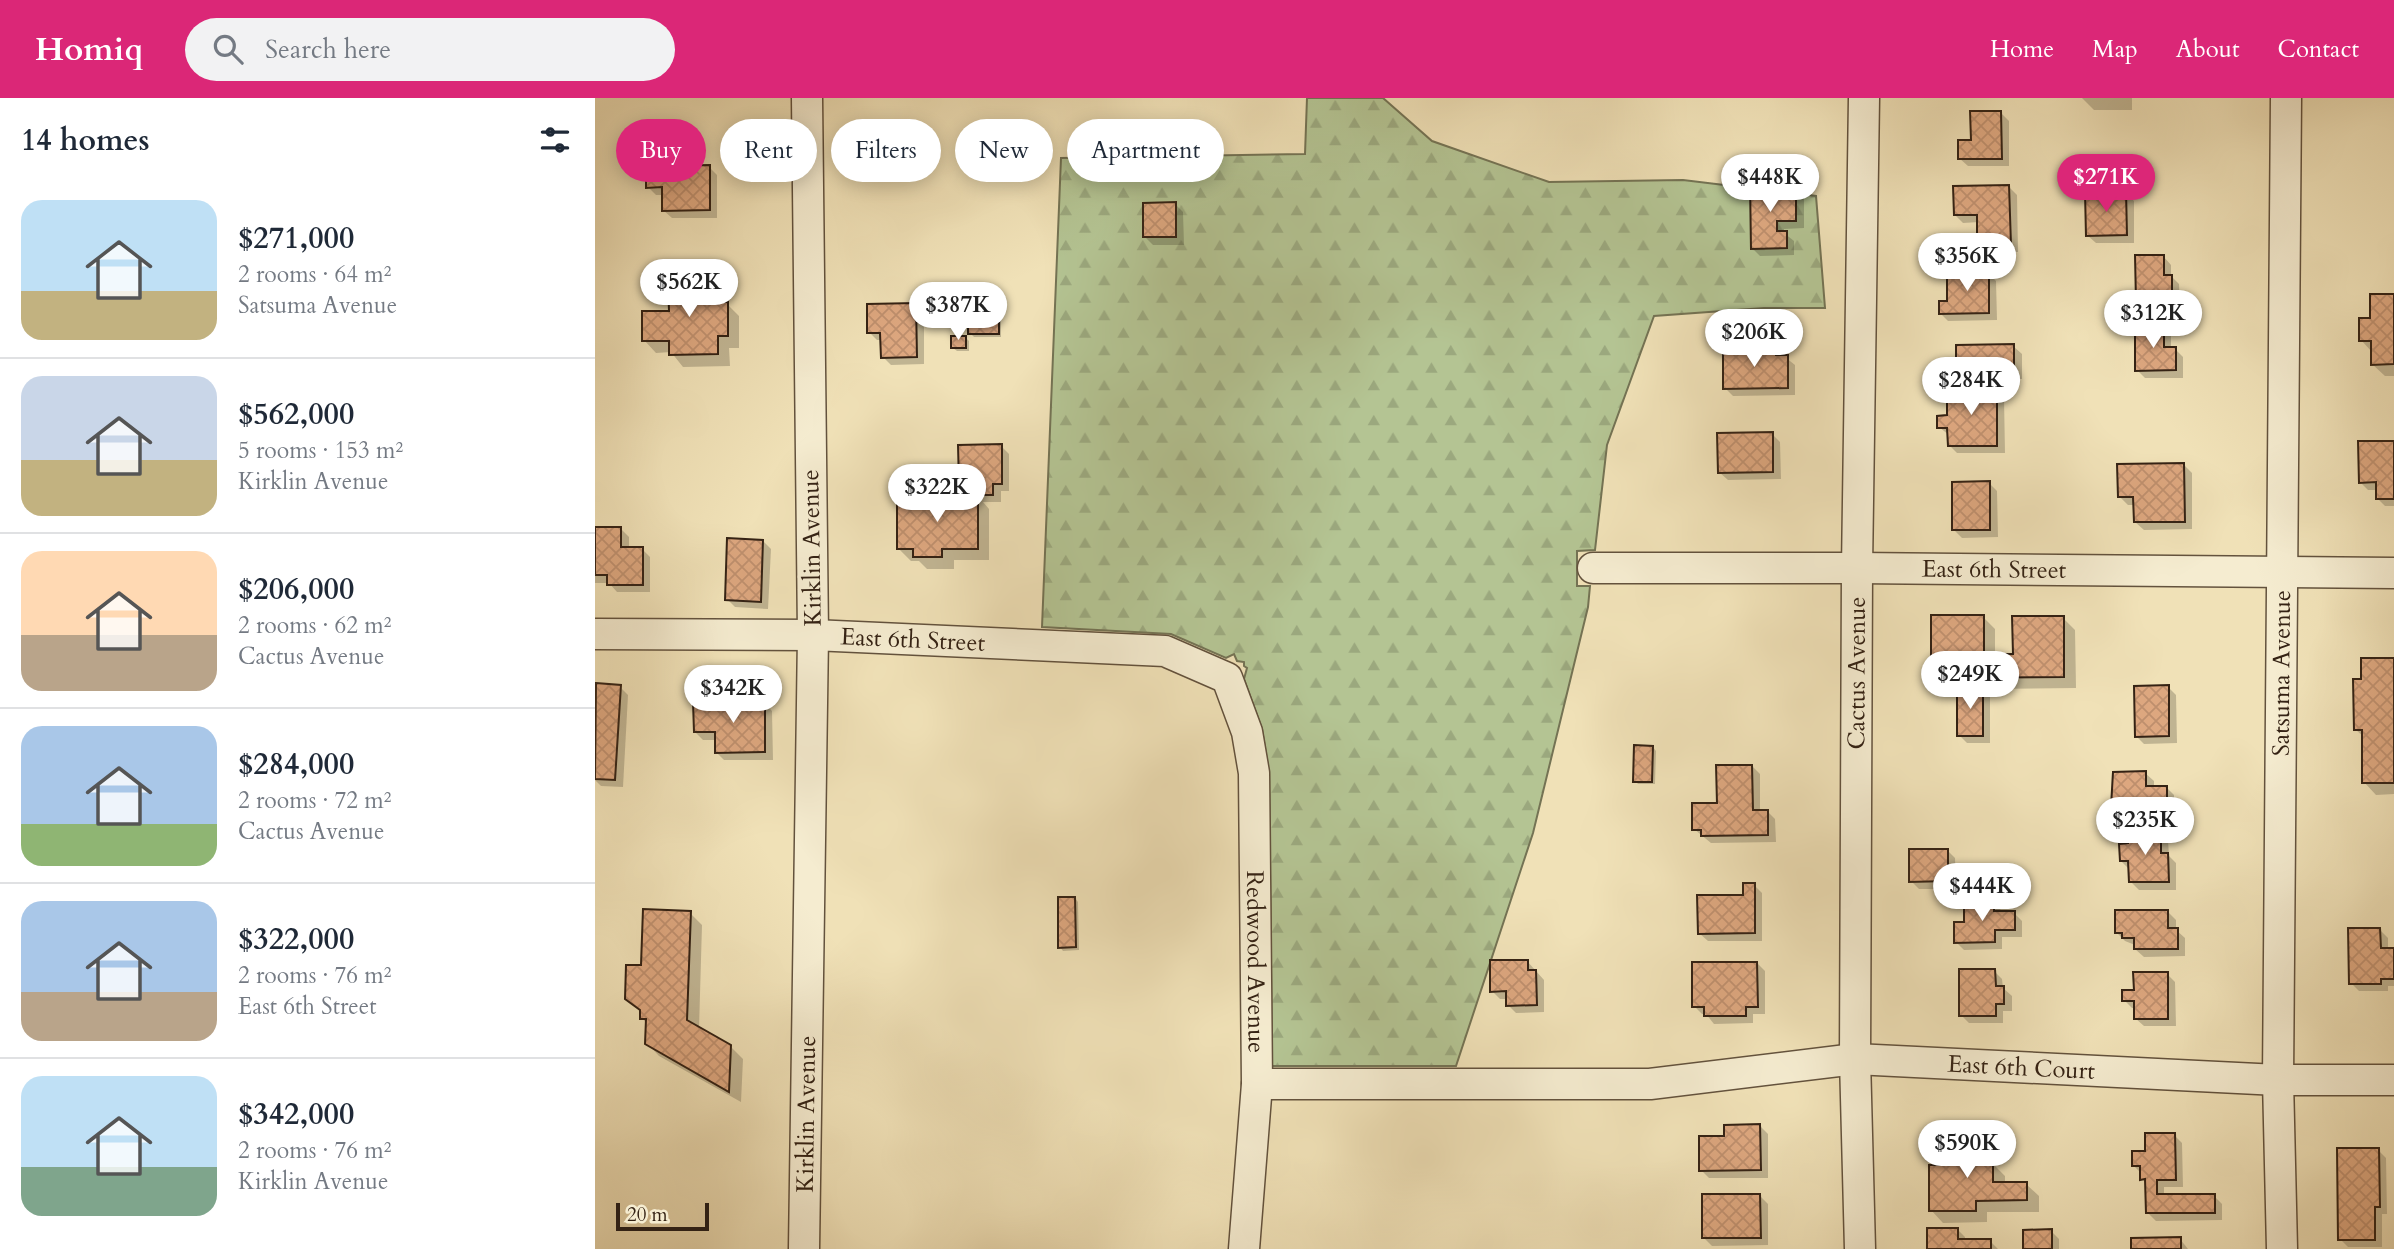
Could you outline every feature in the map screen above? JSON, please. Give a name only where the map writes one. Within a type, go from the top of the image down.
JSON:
[{"type":"street","name":"Kirklin Avenue","points":[[804,1249],[813,635],[807,98]]},
{"type":"street","name":"Cactus Avenue","points":[[1860,1249],[1855,1059],[1857,568],[1864,98]]},
{"type":"street","name":"Satsuma Avenue","points":[[2282,1249],[2278,1080],[2286,98]]},
{"type":"street","name":"East 6th Street","points":[[1593,568],[2394,573]]},
{"type":"street","name":"East 6th Street","points":[[595,634],[813,635],[1165,651],[1227,678]]},
{"type":"street","name":"Redwood Avenue","points":[[1227,678],[1247,732],[1254,773],[1257,1084],[1244,1249]]},
{"type":"street","name":"East 6th Court","points":[[1257,1084],[1650,1084],[1855,1059],[2278,1080],[2394,1080]]},
{"type":"green space","points":[[1307,98],[1383,98],[1432,141],[1549,182],[1683,180],[1816,196],[1825,308],[1764,308],[1654,316],[1607,445],[1595,550],[1577,551],[1577,586],[1590,586],[1588,607],[1533,833],[1456,1066],[1272,1066],[1269,773],[1262,729],[1244,679],[1247,668],[1244,662],[1237,661],[1234,654],[1226,658],[1171,634],[1042,627],[1061,158],[1067,158],[1067,182],[1224,182],[1224,155],[1305,154]]},
{"type":"building","points":[[1970,111],[2001,111],[2002,159],[1958,159],[1958,140],[1971,140]]},
{"type":"building","points":[[706,165],[710,165],[710,210],[662,211],[662,187],[646,188],[646,182],[706,182]]},
{"type":"building","points":[[1750,182],[1776,182],[1776,188],[1796,188],[1796,221],[1777,221],[1777,231],[1787,231],[1787,248],[1751,249]]},
{"type":"building","points":[[2009,185],[2011,245],[1977,245],[1977,215],[1954,215],[1953,186]]},
{"type":"building","points":[[2126,191],[2127,235],[2086,236],[2085,192]]},
{"type":"building","points":[[1176,202],[1176,237],[1143,237],[1143,203]]},
{"type":"building","points":[[2135,255],[2164,255],[2164,275],[2172,275],[2172,301],[2136,302]]},
{"type":"building","points":[[1989,271],[1989,313],[1939,314],[1939,301],[1947,301],[1947,272]]},
{"type":"building","points":[[668,280],[717,280],[718,302],[728,302],[728,336],[718,336],[718,354],[669,355],[669,341],[642,341],[642,311],[669,311]]},
{"type":"building","points":[[2370,294],[2394,294],[2394,364],[2371,365],[2371,341],[2359,341],[2359,318],[2370,318]]},
{"type":"building","points":[[916,303],[917,357],[881,358],[880,333],[867,333],[867,304]]},
{"type":"building","points":[[968,304],[999,304],[999,334],[968,334]]},
{"type":"building","points":[[2135,326],[2164,326],[2164,347],[2176,347],[2176,370],[2135,371]]},
{"type":"building","points":[[951,336],[966,336],[966,348],[951,348]]},
{"type":"building","points":[[2014,344],[2014,372],[1956,373],[1956,345]]},
{"type":"building","points":[[1723,348],[1776,348],[1776,355],[1788,355],[1788,388],[1723,389]]},
{"type":"building","points":[[1997,388],[1997,446],[1948,446],[1947,428],[1937,428],[1937,416],[1947,415],[1947,389]]},
{"type":"building","points":[[1773,432],[1773,472],[1718,473],[1717,433]]},
{"type":"building","points":[[2358,441],[2394,441],[2394,499],[2376,499],[2376,482],[2359,483]]},
{"type":"building","points":[[1002,444],[1002,484],[993,484],[993,495],[978,495],[978,484],[959,484],[958,445]]},
{"type":"building","points":[[2184,463],[2185,522],[2134,522],[2133,497],[2118,497],[2117,464]]},
{"type":"building","points":[[1990,481],[1990,530],[1952,530],[1952,482]]},
{"type":"building","points":[[978,495],[978,549],[942,549],[942,557],[913,557],[913,549],[897,549],[897,496]]},
{"type":"building","points":[[595,527],[621,527],[621,547],[643,547],[643,585],[607,585],[607,575],[595,575]]},
{"type":"building","points":[[727,538],[763,540],[761,602],[725,600]]},
{"type":"building","points":[[1931,615],[1984,615],[1984,654],[2013,654],[2012,616],[2064,616],[2064,677],[1931,678]]},
{"type":"building","points":[[2361,658],[2394,658],[2394,783],[2362,783],[2362,730],[2354,730],[2353,679],[2361,679]]},
{"type":"building","points":[[596,683],[621,685],[615,780],[595,779]]},
{"type":"building","points":[[2169,685],[2169,736],[2135,737],[2134,686]]},
{"type":"building","points":[[1957,686],[1983,686],[1983,736],[1957,736]]},
{"type":"building","points":[[765,701],[765,752],[715,753],[715,732],[694,732],[693,702]]},
{"type":"building","points":[[1634,745],[1653,746],[1652,782],[1633,782]]},
{"type":"building","points":[[1716,765],[1752,765],[1753,810],[1768,810],[1768,835],[1701,836],[1701,830],[1692,830],[1692,803],[1717,803]]},
{"type":"building","points":[[2146,771],[2146,786],[2167,786],[2167,806],[2111,807],[2113,772]]},
{"type":"building","points":[[2161,830],[2161,853],[2168,853],[2169,882],[2129,882],[2128,861],[2120,861],[2119,844],[2128,843],[2128,831]]},
{"type":"building","points":[[1909,849],[1948,849],[1948,881],[1909,882]]},
{"type":"building","points":[[1743,883],[1755,883],[1755,933],[1698,934],[1697,895],[1743,895]]},
{"type":"building","points":[[1058,897],[1075,897],[1076,947],[1058,948]]},
{"type":"building","points":[[1964,901],[1994,901],[1994,911],[2015,911],[2015,930],[1995,930],[1995,942],[1954,943],[1954,922],[1964,922]]},
{"type":"building","points":[[643,909],[691,911],[687,1020],[731,1045],[729,1092],[645,1044],[646,1019],[640,1019],[640,1010],[625,999],[626,965],[641,965]]},
{"type":"building","points":[[2115,910],[2168,910],[2168,928],[2178,928],[2178,949],[2134,949],[2134,938],[2122,938],[2122,933],[2115,933]]},
{"type":"building","points":[[2348,928],[2380,928],[2381,948],[2394,948],[2394,979],[2381,979],[2381,984],[2349,984]]},
{"type":"building","points":[[1490,960],[1528,960],[1528,970],[1536,970],[1537,1005],[1506,1006],[1506,991],[1490,992]]},
{"type":"building","points":[[1692,962],[1757,962],[1758,1007],[1746,1007],[1746,1016],[1704,1016],[1704,1007],[1692,1007]]},
{"type":"building","points":[[1959,969],[1995,969],[1996,986],[2004,986],[2004,1004],[1996,1004],[1996,1016],[1959,1016]]},
{"type":"building","points":[[2133,972],[2168,972],[2168,1019],[2134,1019],[2134,1001],[2122,1001],[2122,990],[2134,990]]},
{"type":"building","points":[[1760,1124],[1761,1170],[1699,1171],[1699,1136],[1724,1136],[1724,1125]]},
{"type":"building","points":[[2145,1133],[2175,1133],[2176,1180],[2157,1180],[2157,1194],[2215,1194],[2215,1213],[2146,1213],[2145,1179],[2140,1180],[2140,1166],[2132,1166],[2132,1151],[2145,1151]]},
{"type":"building","points":[[1975,1138],[1975,1163],[1993,1162],[1993,1182],[2027,1182],[2027,1200],[1976,1201],[1976,1211],[1929,1211],[1929,1165],[1940,1165],[1940,1139]]},
{"type":"building","points":[[2337,1148],[2379,1148],[2380,1207],[2375,1207],[2375,1240],[2338,1240]]},
{"type":"building","points":[[1702,1194],[1760,1194],[1761,1238],[1702,1238]]},
{"type":"building","points":[[1927,1228],[1958,1228],[1958,1239],[1991,1239],[1991,1249],[1927,1249]]},
{"type":"building","points":[[2052,1229],[2052,1249],[2023,1249],[2023,1230]]},
{"type":"building","points":[[2181,1237],[2181,1249],[2131,1249],[2131,1238]]}]
